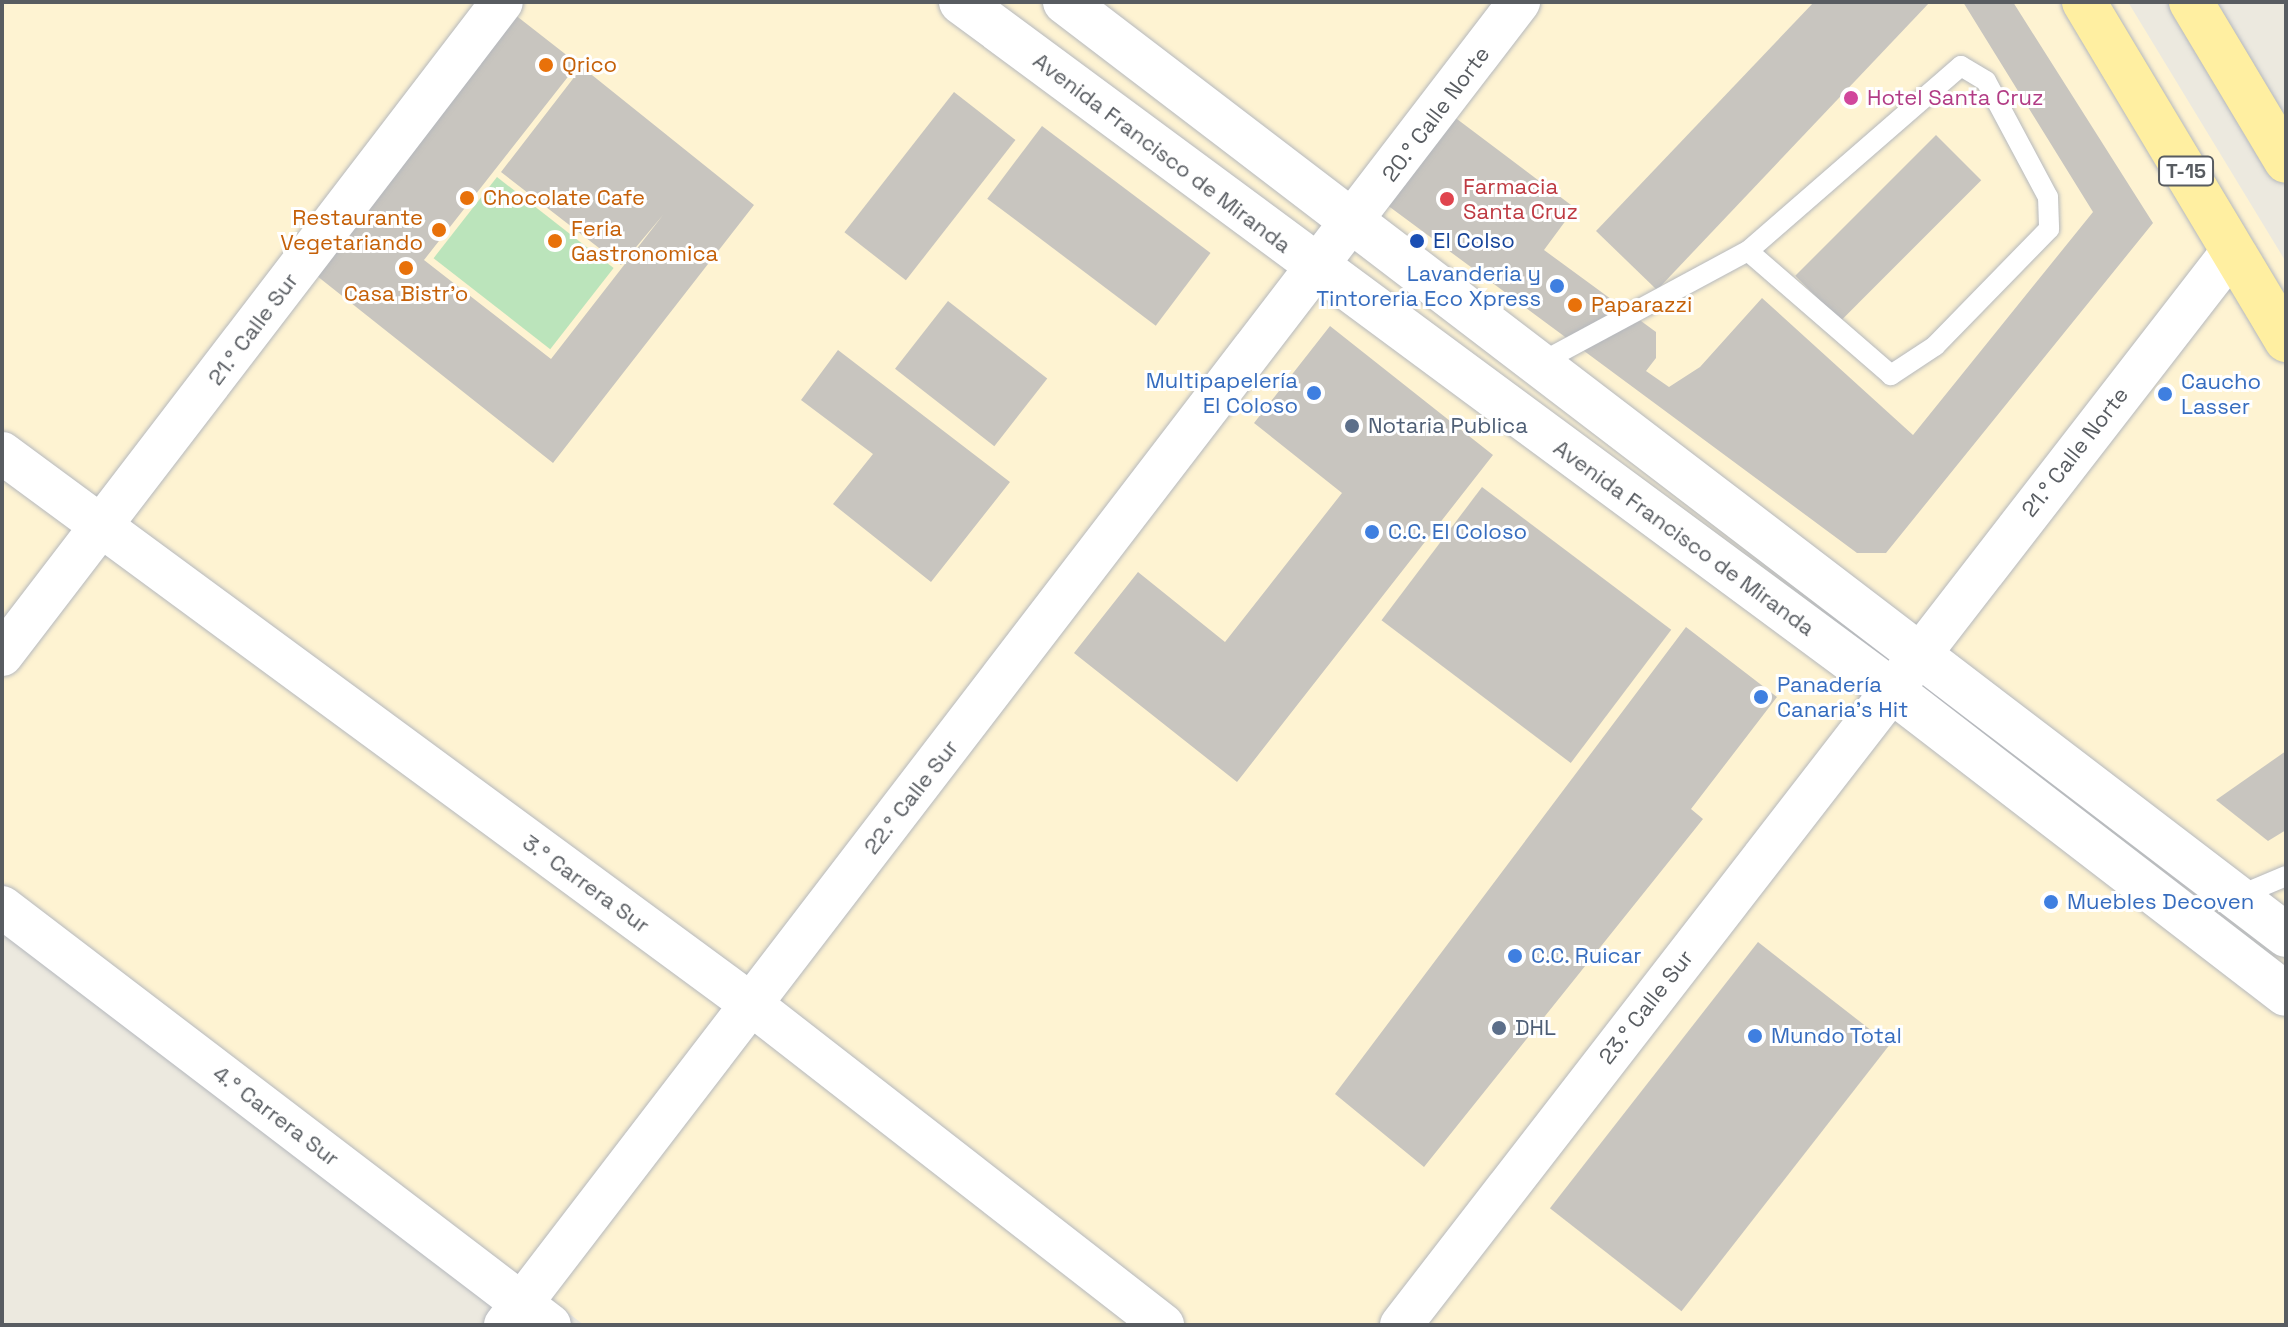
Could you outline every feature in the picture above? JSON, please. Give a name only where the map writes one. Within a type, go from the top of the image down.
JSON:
[{"type":"main road","name":"T-15","points":[[2084,2],[2286,340]]},
{"type":"main road","points":[[2191,2],[2286,161]]},
{"type":"street","name":"21.° Calle Sur","points":[[2,655],[101,530],[502,2]]},
{"type":"street","name":"Avenida Francisco de Miranda","points":[[961,2],[1318,270],[1891,690],[2286,994]]},
{"type":"street","name":"Avenida Francisco de Miranda","points":[[1065,2],[1535,366],[2286,935]]},
{"type":"street","name":"20.° Calle Norte","points":[[1318,270],[1519,2]]},
{"type":"street","name":"21.° Calle Norte","points":[[1891,690],[2233,250]]},
{"type":"street","name":"22.° Calle Sur","points":[[526,1318],[752,1005],[1318,270]]},
{"type":"street","name":"3.° Carrera Sur","points":[[2,453],[101,530],[752,1005],[1163,1325]]},
{"type":"street","name":"23.° Calle Sur","points":[[1401,1325],[1891,690]]},
{"type":"street","name":"4.° Carrera Sur","points":[[2,907],[526,1318]]},
{"type":"lane","points":[[1535,366],[1748,251],[1961,66],[1986,81],[2048,197],[2049,229],[1935,346],[1891,375],[1748,251]]},
{"type":"lane","points":[[2236,897],[2286,876]]},
{"type":"shaded area","points":[[2,2],[2128,2],[2286,262],[2286,1325],[584,1325],[2,882]]},
{"type":"green space","points":[[497,177],[614,268],[550,349],[434,258]]},
{"type":"building","points":[[1814,2],[1930,2],[1657,290],[1596,231]]},
{"type":"building","points":[[1963,2],[2013,2],[2153,223],[1886,553],[1857,553],[1379,199],[1445,110],[1575,208],[1544,250],[1656,332],[1656,358],[1646,371],[1669,387],[1700,367],[1762,298],[1913,435],[2093,212]]},
{"type":"building","points":[[514,14],[578,64],[424,260],[551,359],[663,215],[621,265],[501,172],[582,67],[754,205],[553,463],[312,272]]},
{"type":"building","points":[[954,92],[1015,140],[906,280],[844,232]]},
{"type":"building","points":[[1042,126],[1211,253],[1156,326],[987,199]]},
{"type":"building","points":[[1936,135],[1981,180],[1841,321],[1795,276]]},
{"type":"building","points":[[948,301],[1047,379],[994,446],[895,369]]},
{"type":"building","name":"C.C. El Coloso","points":[[1330,326],[1493,455],[1237,782],[1074,653],[1138,572],[1225,642],[1342,493],[1254,423]]},
{"type":"building","points":[[838,350],[1010,482],[931,582],[833,504],[873,454],[801,400]]},
{"type":"building","points":[[1482,487],[1671,630],[1571,763],[1381,620]]},
{"type":"building","name":"C.C. Ruicar","points":[[1686,627],[1777,697],[1691,809],[1703,819],[1424,1167],[1335,1094]]},
{"type":"building","points":[[2286,751],[2286,830],[2268,841],[2216,800]]},
{"type":"building","points":[[1758,942],[1890,1045],[1682,1311],[1550,1208]]},
{"type":"place","name":"Qrico","points":[[546,65]]},
{"type":"place","name":"Hotel Santa Cruz","points":[[1851,98]]},
{"type":"place","name":"Chocolate Cafe","points":[[467,198]]},
{"type":"place","name":"Farmacia Santa Cruz","points":[[1447,199]]},
{"type":"place","name":"Restaurante Vegetariando","points":[[439,230]]},
{"type":"place","name":"Feria Gastronomica","points":[[555,241]]},
{"type":"place","name":"El Colso","points":[[1417,241]]},
{"type":"place","name":"Casa Bistr'o","points":[[406,268]]},
{"type":"place","name":"Lavanderia y Tintoreria Eco Xpress","points":[[1557,286]]},
{"type":"place","name":"Paparazzi","points":[[1575,305]]},
{"type":"place","name":"Multipapelería El Coloso","points":[[1314,393]]},
{"type":"place","name":"Caucho Lasser","points":[[2165,394]]},
{"type":"place","name":"Notaria Publica","points":[[1352,426]]},
{"type":"place","name":"C.C. El Coloso","points":[[1372,532]]},
{"type":"place","name":"Panadería Canaria's Hit","points":[[1761,697]]},
{"type":"place","name":"Muebles Decoven","points":[[2051,902]]},
{"type":"place","name":"C.C. Ruicar","points":[[1515,956]]},
{"type":"place","name":"DHL","points":[[1499,1028]]},
{"type":"place","name":"Mundo Total","points":[[1755,1036]]}]
